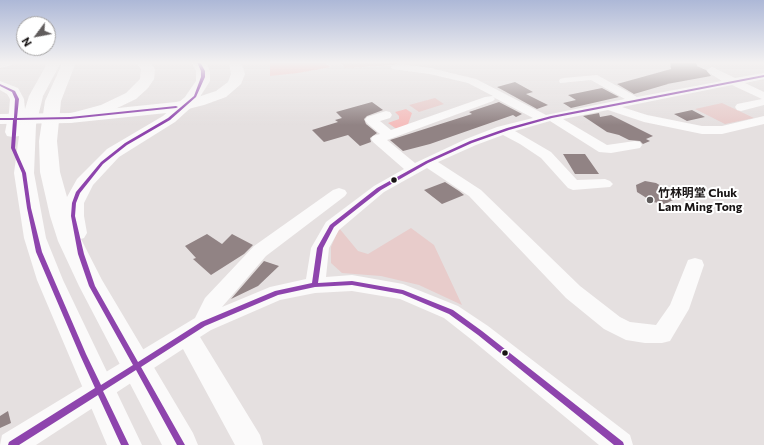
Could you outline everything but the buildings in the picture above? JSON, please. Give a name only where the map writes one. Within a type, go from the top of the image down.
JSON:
[{"type":"main road","points":[[42,83],[13,148],[24,173],[30,214],[39,252],[83,355],[123,441]]},
{"type":"main road","points":[[27,119],[59,83]]},
{"type":"main road","points":[[70,118],[106,108],[131,96],[144,83]]},
{"type":"main road","points":[[92,286],[75,230],[74,203],[78,193],[91,174],[113,153],[184,107],[202,83]]},
{"type":"main road","points":[[27,119],[70,118],[176,106],[205,100],[225,92],[235,83]]},
{"type":"main road","points":[[0,85],[9,89],[15,94],[18,105],[48,154],[54,192],[70,241],[92,286],[181,445]]},
{"type":"street","points":[[454,86],[459,83]]},
{"type":"street","points":[[474,83],[548,118],[604,148],[611,149],[635,145]]},
{"type":"street","points":[[315,285],[320,248],[332,226],[379,188],[420,165],[502,130],[548,118],[668,94],[702,83]]},
{"type":"street","points":[[739,83],[764,96]]},
{"type":"street","points":[[563,88],[605,84],[634,100]]},
{"type":"street","points":[[469,91],[482,86]]},
{"type":"street","points":[[651,86],[668,94]]},
{"type":"street","points":[[489,99],[378,139],[420,165],[475,193],[573,292],[612,324],[626,330],[645,334],[662,334],[680,309],[695,266]]},
{"type":"street","points":[[741,107],[764,102]]},
{"type":"street","points":[[606,106],[644,118],[702,130],[722,130],[764,120]]},
{"type":"street","points":[[386,115],[367,121],[390,135]]},
{"type":"street","points":[[502,130],[525,140],[546,155],[573,185],[605,184]]},
{"type":"street","points":[[195,329],[212,304],[260,250],[339,193]]},
{"type":"street","points":[[12,445],[195,329],[277,293],[315,285],[352,283],[371,285],[403,292],[435,304],[475,329],[620,445]]},
{"type":"street","points":[[195,329],[250,445]]},
{"type":"shaded area","points":[[435,98],[444,104],[419,112],[409,105]]},
{"type":"shaded area","points":[[722,103],[754,118],[725,124],[695,109]]},
{"type":"shaded area","points":[[406,109],[412,113],[407,127],[398,130],[388,123],[399,119],[399,116],[395,112]]},
{"type":"shaded area","points":[[339,228],[358,251],[368,254],[411,228],[434,245],[462,305],[419,285],[381,276],[342,273],[331,263],[331,247]]},
{"type":"transit line","points":[[181,445],[92,286],[81,254],[73,216],[74,203],[78,193],[102,163],[126,144],[169,119],[195,96],[201,83]]},
{"type":"transit line","points":[[315,285],[320,248],[332,226],[379,189],[427,162],[471,142],[508,129],[552,117],[729,83]]},
{"type":"transit line","points":[[0,85],[13,91],[17,99],[13,148],[24,173],[29,208],[39,252],[83,355],[125,445]]},
{"type":"transit line","points":[[0,119],[70,118],[176,107]]},
{"type":"transit line","points":[[12,445],[203,324],[277,293],[315,285],[352,283],[403,292],[451,312],[480,333],[620,445]]},
{"type":"place","name":"竹林明堂 Chuk Lam Ming Tong","points":[[650,200]]}]
